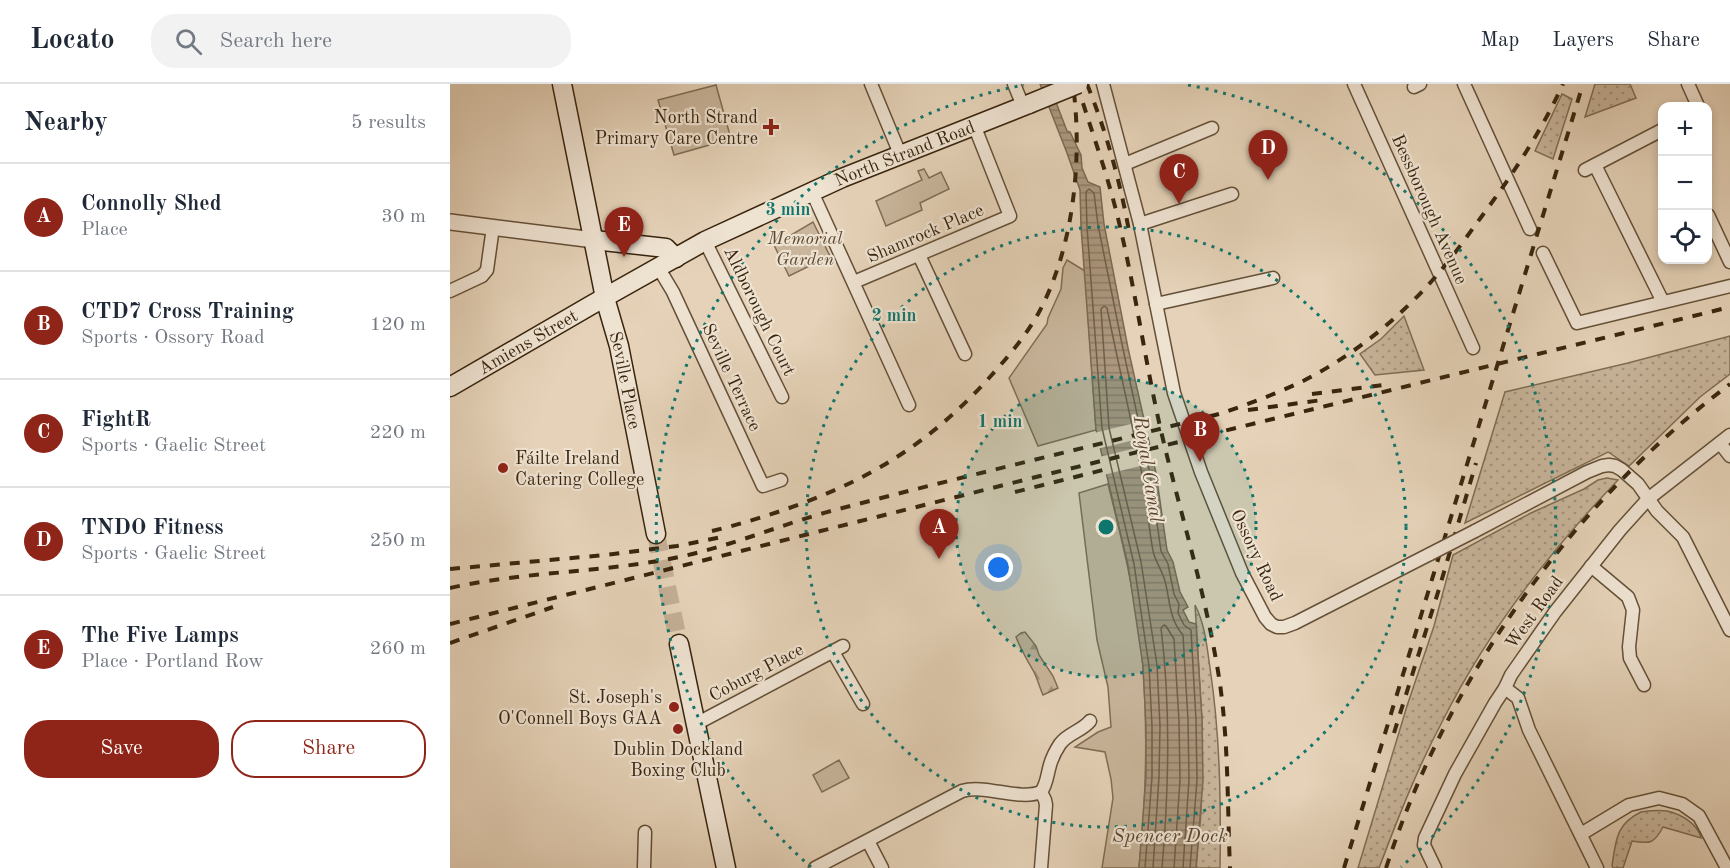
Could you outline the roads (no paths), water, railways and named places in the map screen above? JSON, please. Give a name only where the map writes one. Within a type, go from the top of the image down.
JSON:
[{"type":"main road","name":"Seville Place","points":[[562,84],[605,298],[619,346],[656,534]]},
{"type":"main road","name":"North Strand Road","points":[[605,298],[705,241],[812,192],[900,154],[1078,84]]},
{"type":"main road","points":[[594,240],[666,248],[676,258]]},
{"type":"main road","name":"Amiens Street","points":[[450,387],[605,298]]},
{"type":"main road","points":[[679,644],[726,868]]},
{"type":"street","points":[[871,84],[900,154]]},
{"type":"street","points":[[1014,84],[1026,105]]},
{"type":"street","name":"Ossory Road","points":[[1103,84],[1140,224],[1174,393],[1201,472],[1242,573],[1271,624],[1277,627],[1295,624],[1587,472],[1609,465],[1622,470],[1638,484],[1648,499],[1683,537],[1730,630]]},
{"type":"street","name":"Bessborough Avenue","points":[[1354,84],[1473,348]]},
{"type":"street","points":[[1464,84],[1530,229]]},
{"type":"street","points":[[1688,84],[1696,102]]},
{"type":"street","name":"Shamrock Place","points":[[854,282],[1010,216],[974,125]]},
{"type":"street","points":[[1125,164],[1212,128]]},
{"type":"street","points":[[1658,132],[1590,167],[1663,302]]},
{"type":"street","points":[[812,192],[909,405]]},
{"type":"street","points":[[1140,224],[1232,194]]},
{"type":"street","points":[[450,222],[594,240]]},
{"type":"street","points":[[1712,225],[1730,262]]},
{"type":"street","points":[[450,291],[482,276],[487,270],[493,227]]},
{"type":"street","name":"Aldborough Court","points":[[705,241],[782,397]]},
{"type":"street","points":[[1543,253],[1577,323],[1730,286]]},
{"type":"street","points":[[919,255],[965,354]]},
{"type":"street","name":"Seville Terrace","points":[[658,267],[673,291],[764,486],[781,480]]},
{"type":"street","points":[[1156,304],[1274,279]]},
{"type":"street","points":[[1725,439],[1730,456]]},
{"type":"street","name":"West Road","points":[[1435,868],[1426,852],[1425,838],[1455,774],[1511,675],[1555,612],[1648,499],[1725,439]]},
{"type":"street","points":[[1591,566],[1628,597],[1633,610],[1630,658],[1644,685]]},
{"type":"street","name":"Coburg Place","points":[[696,724],[838,649],[863,704]]},
{"type":"street","points":[[1505,688],[1518,698],[1529,730],[1598,868]]},
{"type":"street","points":[[814,868],[968,789],[1031,795],[1041,792],[1060,744],[1090,721]]},
{"type":"street","points":[[1041,792],[1046,805],[1041,868]]},
{"type":"street","points":[[1581,834],[1629,805],[1659,798],[1682,804],[1699,816],[1727,868]]},
{"type":"street","points":[[644,868],[645,832]]},
{"type":"street","points":[[868,841],[882,868]]},
{"type":"water","points":[[1040,84],[1049,84],[1067,131],[1070,132],[1081,155],[1082,168],[1088,182],[1100,187],[1104,224],[1128,348],[1156,473],[1167,550],[1173,562],[1180,592],[1188,607],[1183,610],[1189,622],[1196,624],[1203,780],[1196,868],[1139,868],[1146,777],[1143,666],[1128,565],[1096,430],[1080,190]]},
{"type":"tunnel","points":[[656,534],[679,644]]},
{"type":"railway","points":[[1077,84],[1117,212],[1159,422],[1210,630],[1223,711],[1230,868]]},
{"type":"railway","points":[[1087,84],[1112,156],[1129,231]]},
{"type":"railway","points":[[450,588],[507,578],[622,566],[679,557],[831,511],[1219,414],[1299,383],[1338,361],[1374,335],[1408,306],[1438,274],[1515,168],[1536,136],[1563,84]]},
{"type":"railway","points":[[1344,868],[1583,84]]},
{"type":"railway","points":[[712,531],[805,502],[872,472],[931,433],[978,390],[1009,355],[1038,314],[1060,262],[1067,235],[1077,148],[1074,93]]},
{"type":"railway","points":[[450,624],[1040,476],[1730,307]]},
{"type":"railway","points":[[1386,868],[1412,798],[1443,730],[1480,663],[1521,600],[1567,540],[1618,484],[1672,431],[1730,384]]},
{"type":"railway","points":[[1312,394],[1383,385]]},
{"type":"railway","points":[[1248,410],[1322,400]]},
{"type":"railway","points":[[1394,733],[1476,463]]},
{"type":"railway","points":[[1015,492],[1111,468]]},
{"type":"railway","points":[[450,569],[605,555],[677,546],[727,536]]},
{"type":"railway","points":[[450,643],[553,607]]},
{"type":"place","name":"North Strand Primary Care Centre","points":[[771,127]]},
{"type":"place","name":"TNDO Fitness","points":[[1268,180]]},
{"type":"place","name":"FightR","points":[[1179,204]]},
{"type":"place","name":"The Five Lamps","points":[[624,257]]},
{"type":"place","name":"CTD7 Cross Training","points":[[1200,462]]},
{"type":"place","name":"Fáilte Ireland Catering College","points":[[503,468]]},
{"type":"place","name":"Connolly Shed","points":[[939,559]]},
{"type":"place","name":"St. Joseph's O'Connell Boys GAA","points":[[674,707]]},
{"type":"place","name":"Dublin Dockland Boxing Club","points":[[678,729]]},
{"type":"park label","name":"Memorial Garden","points":[[805,248]]},
{"type":"water label","name":"Royal Canal","points":[[1149,469]]},
{"type":"water label","name":"Spencer Dock","points":[[1170,835]]}]
